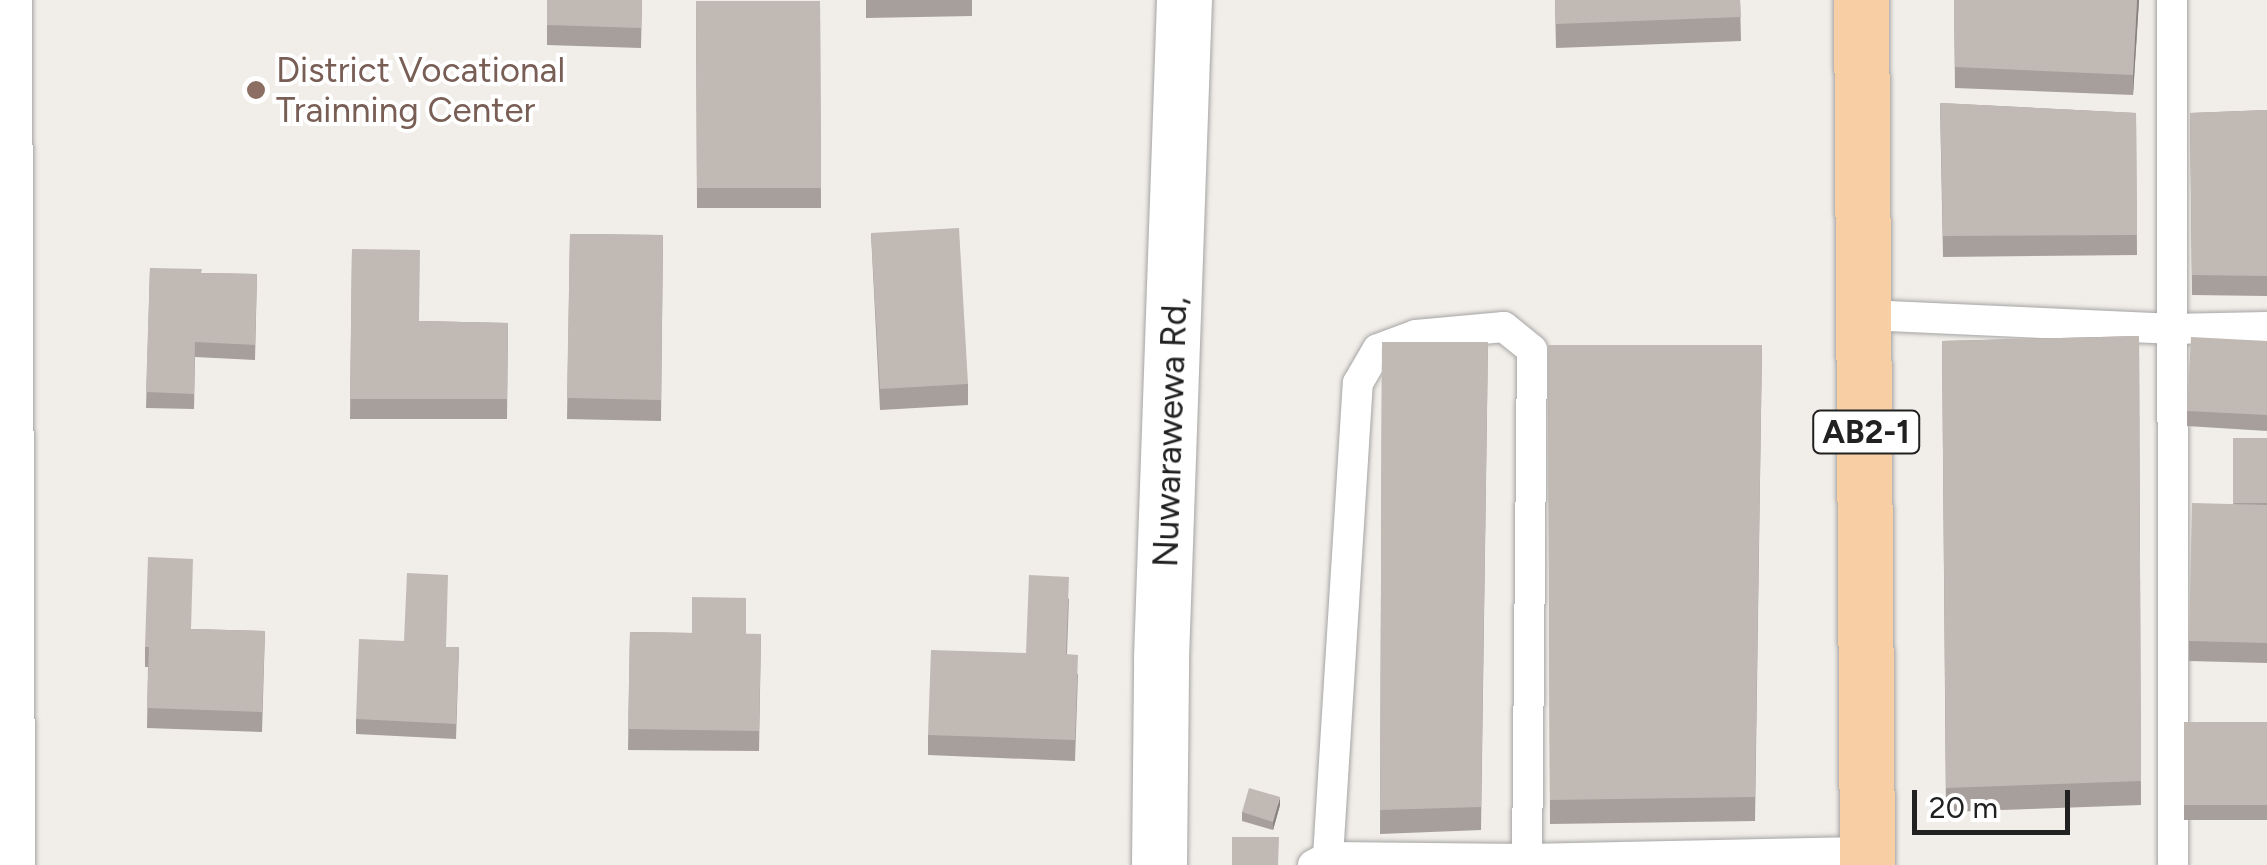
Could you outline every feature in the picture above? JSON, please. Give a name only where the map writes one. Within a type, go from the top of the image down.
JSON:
[{"type":"main road","name":"AB2-1","points":[[1861,0],[1868,859]]},
{"type":"street","points":[[4,0],[8,865]]},
{"type":"street","name":"Nuwarawewa Rd,","points":[[1159,865],[1161,658],[1184,0]]},
{"type":"lane","points":[[2172,0],[2173,865]]},
{"type":"lane","points":[[1866,314],[2170,329],[2267,327]]},
{"type":"lane","points":[[1526,859],[1532,350],[1504,327],[1416,335],[1378,349],[1358,384],[1320,861],[1868,859]]},
{"type":"building","points":[[547,0],[642,0],[641,28],[547,25]]},
{"type":"building","points":[[1555,0],[1740,0],[1741,17],[1556,24]]},
{"type":"building","points":[[1954,0],[2137,0],[2133,75],[1955,67]]},
{"type":"building","points":[[696,1],[820,1],[821,188],[697,188]]},
{"type":"building","points":[[1940,103],[2136,113],[2137,235],[1943,236]]},
{"type":"building","points":[[2267,110],[2267,276],[2192,275],[2190,113]]},
{"type":"building","points":[[959,228],[968,384],[880,389],[871,233]]},
{"type":"building","points":[[570,234],[663,235],[661,400],[567,398]]},
{"type":"building","points":[[352,249],[420,250],[419,321],[508,323],[507,399],[350,399]]},
{"type":"building","points":[[150,268],[257,274],[255,345],[195,342],[194,394],[146,392]]},
{"type":"building","points":[[2139,336],[2141,781],[1946,788],[1942,341]]},
{"type":"building","points":[[2191,337],[2267,341],[2267,415],[2187,411]]},
{"type":"building","points":[[1382,342],[1488,342],[1481,807],[1380,810]]},
{"type":"building","points":[[1548,345],[1762,345],[1755,797],[1550,800]]},
{"type":"building","points":[[2233,438],[2267,438],[2267,503],[2233,503]]},
{"type":"building","points":[[2192,503],[2267,505],[2267,643],[2189,641]]},
{"type":"building","points":[[148,557],[193,559],[191,629],[265,631],[262,712],[147,708]]},
{"type":"building","points":[[407,573],[448,575],[446,647],[459,647],[456,724],[356,719],[359,639],[404,641]]},
{"type":"building","points":[[1029,575],[1069,577],[1066,654],[1078,655],[1075,740],[928,735],[931,650],[1026,653]]},
{"type":"building","points":[[692,597],[746,598],[746,634],[761,634],[759,731],[628,729],[630,632],[692,633]]},
{"type":"building","points":[[2184,722],[2267,722],[2267,805],[2184,805]]},
{"type":"building","points":[[1249,788],[1280,797],[1273,822],[1242,812]]},
{"type":"building","points":[[1232,837],[1279,837],[1278,865],[1232,865]]},
{"type":"place","name":"District Vocational Trainning Center","points":[[256,90]]}]
